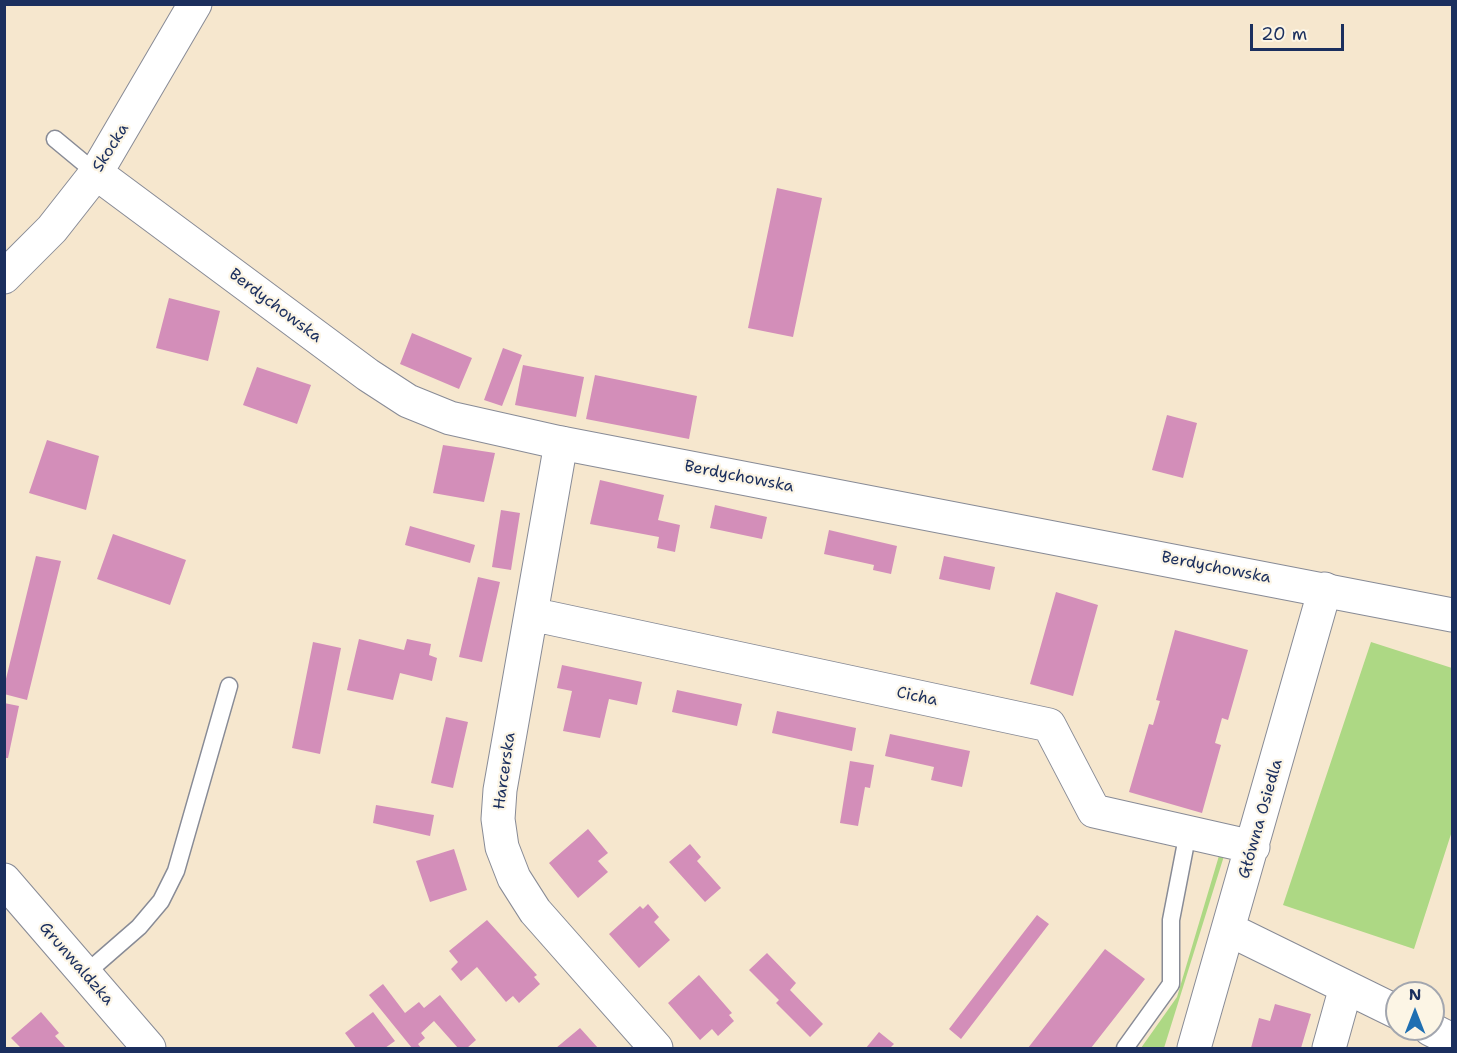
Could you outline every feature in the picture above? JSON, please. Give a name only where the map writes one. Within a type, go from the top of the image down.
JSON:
[{"type":"street","name":"Skocka","points":[[4,277],[52,229],[96,173],[195,4]]},
{"type":"street","name":"Berdychowska","points":[[96,173],[368,375],[408,401],[450,418],[561,443],[1452,615]]},
{"type":"street","name":"Harcerska","points":[[561,443],[500,790],[498,819],[502,847],[514,878],[535,911],[656,1048]]},
{"type":"street","name":"Główna Osiedla","points":[[1194,1048],[1230,930],[1325,589]]},
{"type":"street","name":"Cicha","points":[[531,614],[1049,725],[1094,811],[1253,847]]},
{"type":"street","name":"Grunwaldzka","points":[[4,880],[148,1048]]},
{"type":"street","points":[[1230,930],[1385,1006]]},
{"type":"street","points":[[1329,1048],[1346,987]]},
{"type":"lane","points":[[55,139],[96,173]]},
{"type":"lane","points":[[85,974],[153,910],[176,871],[229,686]]},
{"type":"lane","points":[[1125,1048],[1171,984],[1171,920],[1188,832]]},
{"type":"green space","points":[[1371,642],[1452,668],[1452,831],[1414,949],[1283,905]]},
{"type":"green space","points":[[1221,849],[1224,856],[1164,1048],[1141,1048],[1177,997]]},
{"type":"building","points":[[777,188],[822,198],[793,337],[748,328]]},
{"type":"building","points":[[169,298],[220,311],[208,361],[156,348]]},
{"type":"building","points":[[412,333],[472,358],[459,389],[400,364]]},
{"type":"building","points":[[503,348],[522,355],[502,406],[484,400]]},
{"type":"building","points":[[523,365],[584,377],[576,417],[515,405]]},
{"type":"building","points":[[257,367],[311,385],[297,424],[243,405]]},
{"type":"building","points":[[595,375],[697,396],[689,439],[586,419]]},
{"type":"building","points":[[1167,415],[1197,423],[1183,478],[1152,470]]},
{"type":"building","points":[[47,440],[99,456],[86,510],[29,493]]},
{"type":"building","points":[[443,445],[495,453],[484,502],[433,493]]},
{"type":"building","points":[[600,480],[664,495],[658,520],[680,525],[675,552],[657,548],[659,537],[590,524]]},
{"type":"building","points":[[715,505],[767,517],[762,539],[710,528]]},
{"type":"building","points":[[501,510],[520,513],[511,570],[492,567]]},
{"type":"building","points":[[410,526],[475,545],[470,563],[405,545]]},
{"type":"building","points":[[829,530],[897,546],[891,574],[873,570],[874,565],[824,554]]},
{"type":"building","points":[[113,534],[186,560],[170,605],[97,579]]},
{"type":"building","points":[[36,556],[61,561],[27,700],[4,694],[4,687]]},
{"type":"building","points":[[944,556],[995,567],[990,590],[939,579]]},
{"type":"building","points":[[478,577],[500,582],[482,662],[459,657]]},
{"type":"building","points":[[1056,592],[1098,605],[1073,696],[1030,684]]},
{"type":"building","points":[[1175,630],[1248,650],[1228,720],[1222,718],[1215,743],[1221,745],[1202,813],[1129,792],[1149,724],[1153,725],[1160,701],[1156,700]]},
{"type":"building","points":[[359,639],[404,650],[407,639],[431,644],[429,655],[437,658],[432,681],[400,673],[393,700],[347,690]]},
{"type":"building","points":[[313,642],[341,648],[320,754],[292,748]]},
{"type":"building","points":[[562,665],[642,682],[637,705],[609,699],[600,738],[563,731],[572,691],[557,688]]},
{"type":"building","points":[[677,690],[742,704],[737,726],[672,712]]},
{"type":"building","points":[[4,703],[19,706],[8,758],[4,758]]},
{"type":"building","points":[[777,711],[856,728],[852,751],[772,733]]},
{"type":"building","points":[[446,717],[468,722],[453,788],[431,783]]},
{"type":"building","points":[[890,734],[970,751],[962,787],[931,780],[934,767],[885,756]]},
{"type":"building","points":[[850,761],[874,765],[870,788],[865,787],[858,826],[840,823]]},
{"type":"building","points":[[376,805],[434,815],[430,836],[373,823]]},
{"type":"building","points":[[588,829],[608,853],[598,861],[608,872],[578,898],[549,863]]},
{"type":"building","points":[[690,844],[701,857],[697,861],[721,888],[705,902],[669,862]]},
{"type":"building","points":[[454,849],[467,890],[430,902],[416,861]]},
{"type":"building","points":[[648,904],[659,917],[654,922],[670,940],[639,968],[609,934],[640,906],[643,909]]},
{"type":"building","points":[[1037,915],[1049,924],[961,1039],[949,1029]]},
{"type":"building","points":[[487,920],[537,975],[534,977],[540,984],[519,1003],[513,996],[506,1002],[477,967],[461,981],[451,969],[458,962],[449,951]]},
{"type":"building","points":[[1105,949],[1145,979],[1091,1048],[1028,1048]]},
{"type":"building","points":[[767,953],[796,983],[790,990],[823,1024],[810,1037],[776,1003],[779,1000],[749,970]]},
{"type":"building","points":[[699,975],[732,1013],[729,1015],[734,1021],[718,1036],[712,1029],[700,1040],[668,1003]]},
{"type":"building","points":[[383,984],[405,1013],[419,1002],[424,1008],[440,995],[476,1040],[467,1048],[458,1048],[434,1021],[421,1033],[425,1038],[418,1044],[421,1048],[412,1048],[369,995]]},
{"type":"building","points":[[1275,1004],[1311,1014],[1301,1048],[1251,1048],[1259,1018],[1270,1021]]},
{"type":"building","points":[[41,1012],[59,1033],[55,1036],[66,1048],[21,1048],[11,1038]]},
{"type":"building","points":[[373,1012],[395,1041],[385,1048],[356,1048],[345,1033]]},
{"type":"building","points":[[580,1028],[598,1048],[556,1048]]},
{"type":"building","points":[[879,1032],[894,1044],[890,1048],[866,1048]]}]
